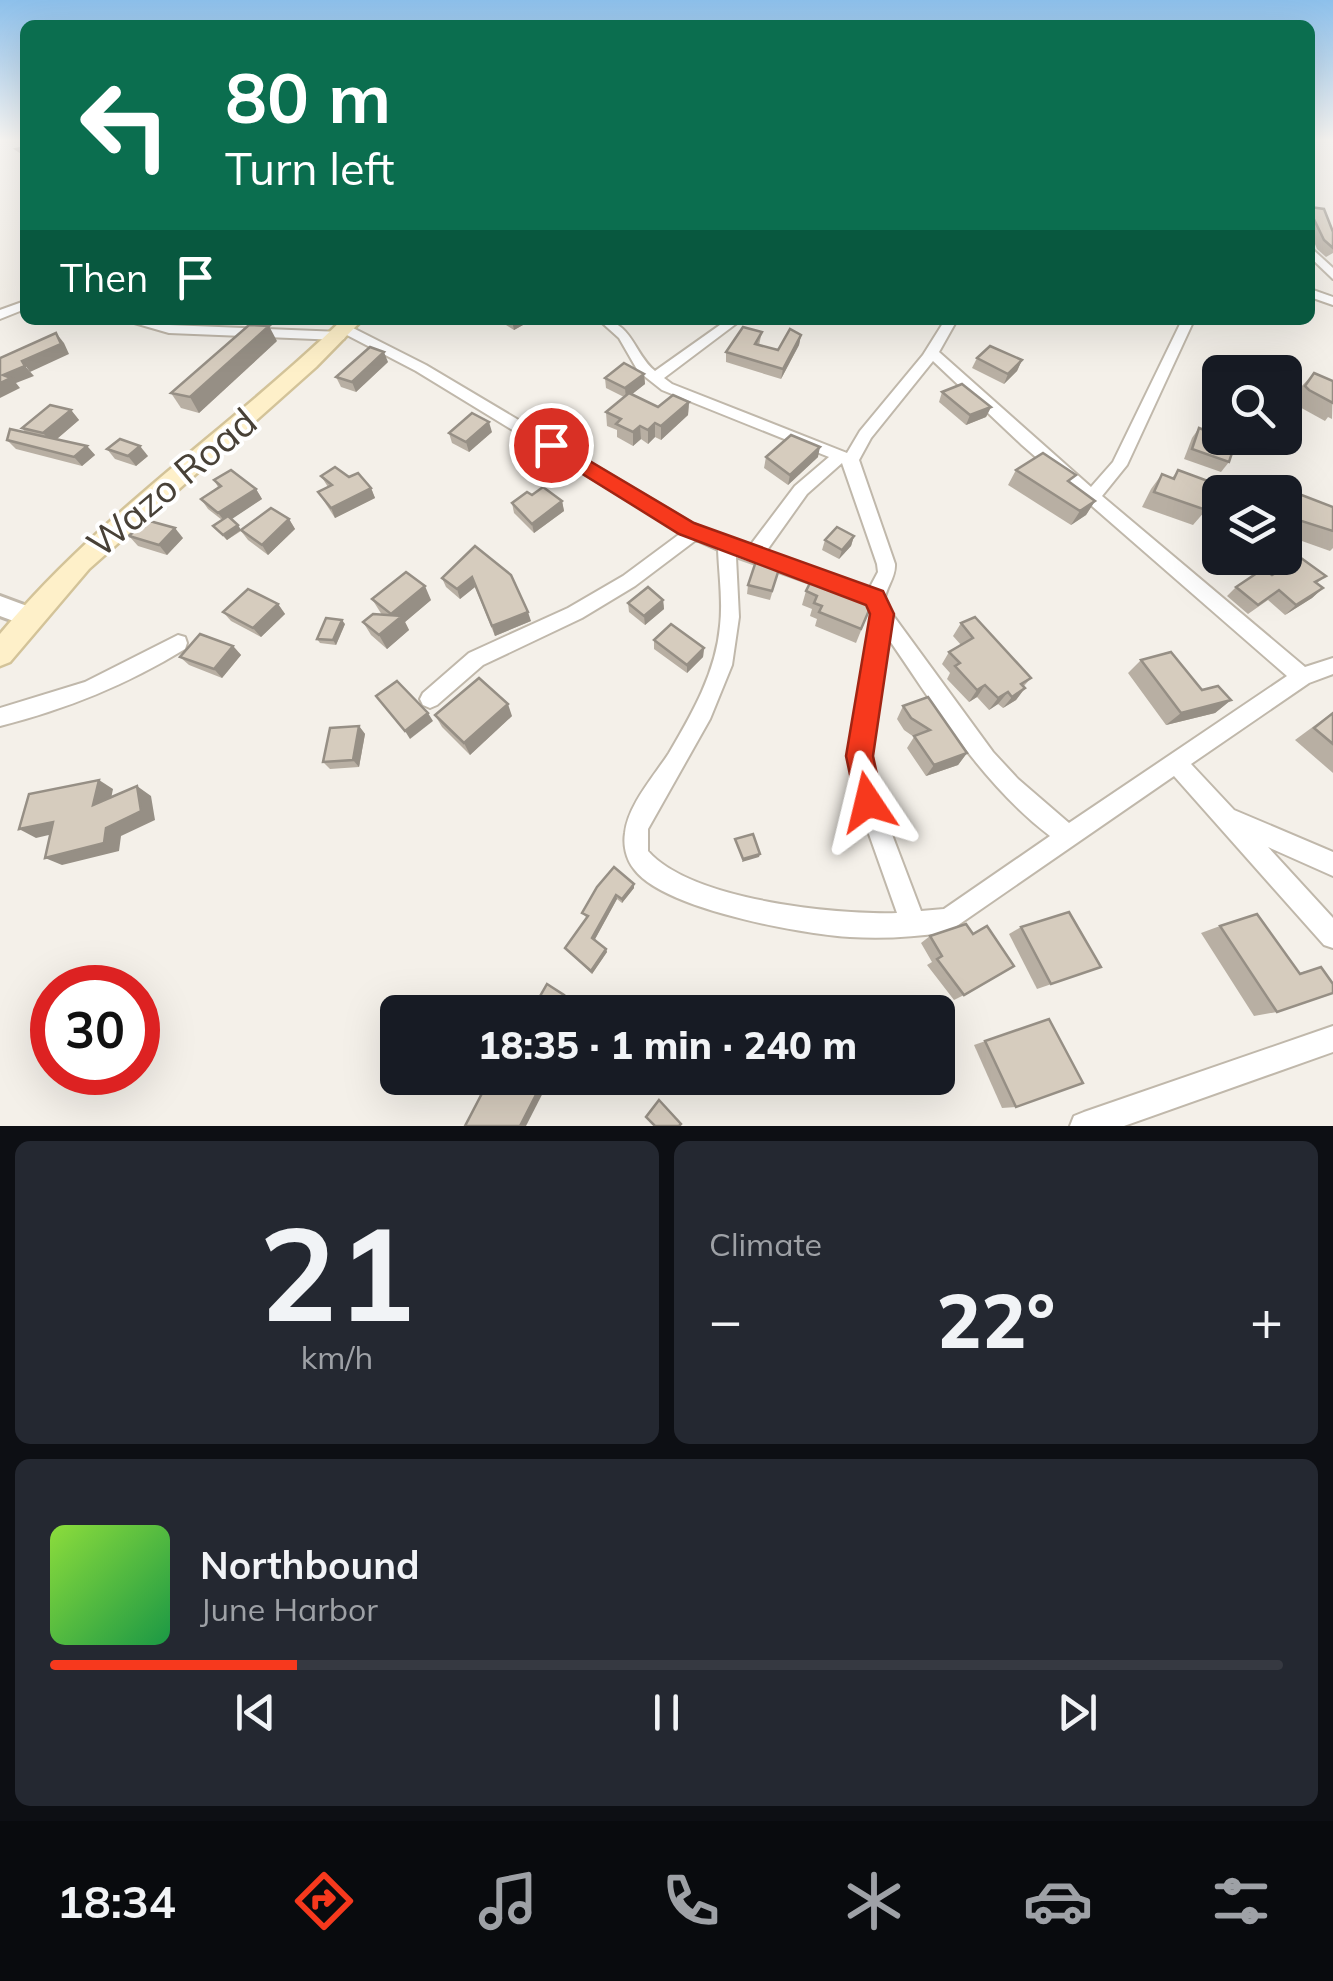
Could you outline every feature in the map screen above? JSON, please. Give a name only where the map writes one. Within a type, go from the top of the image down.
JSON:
[{"type":"main road","name":"Wazo Road","points":[[0,654],[28,616],[82,557],[242,425],[345,328]]},
{"type":"street","points":[[1315,255],[1333,275]]},
{"type":"street","points":[[149,325],[168,330],[345,328],[421,368],[694,532],[728,547],[755,553],[878,606],[946,706],[999,774],[1034,811],[1068,836]]},
{"type":"street","points":[[613,325],[654,378],[698,402],[845,458],[887,573],[878,606],[860,756],[868,802],[914,926]]},
{"type":"street","points":[[654,378],[729,325]]},
{"type":"street","points":[[755,553],[801,490],[845,458],[865,435],[932,352],[948,325]]},
{"type":"street","points":[[1092,495],[1120,465],[1186,325]]},
{"type":"street","points":[[932,352],[1027,442],[1302,678]]},
{"type":"street","points":[[430,699],[476,659],[576,613],[629,581],[694,532]]},
{"type":"street","points":[[728,547],[730,620],[722,666],[693,729],[637,826],[635,844],[641,861],[657,876],[748,908],[844,926],[914,926],[948,920],[1302,678],[1333,666]]},
{"type":"street","points":[[0,606],[28,616]]},
{"type":"street","points":[[0,717],[85,694],[119,680],[178,643]]},
{"type":"street","points":[[1176,762],[1333,936]]},
{"type":"street","points":[[1228,819],[1333,864]]},
{"type":"street","points":[[1084,1126],[1333,1039]]},
{"type":"building","points":[[1315,208],[1324,209],[1333,232],[1333,248],[1315,221]]},
{"type":"building","points":[[249,325],[269,326],[190,397],[171,393]]},
{"type":"building","points":[[743,327],[762,332],[755,344],[778,350],[790,329],[801,335],[783,369],[726,352]]},
{"type":"building","points":[[56,333],[61,344],[22,361],[25,366],[3,375],[11,378],[0,383],[0,358]]},
{"type":"building","points":[[990,346],[1022,360],[1008,374],[977,358]]},
{"type":"building","points":[[370,347],[384,352],[352,382],[336,377]]},
{"type":"building","points":[[624,363],[644,374],[625,388],[605,378]]},
{"type":"building","points":[[1314,373],[1333,381],[1333,403],[1305,386]]},
{"type":"building","points":[[962,384],[991,407],[970,415],[942,392]]},
{"type":"building","points":[[629,393],[658,407],[673,395],[689,402],[661,426],[655,423],[648,430],[640,426],[633,432],[616,424],[621,419],[606,412]]},
{"type":"building","points":[[50,405],[71,410],[43,433],[22,428]]},
{"type":"building","points":[[472,413],[489,422],[466,442],[449,433]]},
{"type":"building","points":[[1199,428],[1202,429],[1202,453],[1192,449]]},
{"type":"building","points":[[10,429],[87,446],[74,457],[7,440]]},
{"type":"building","points":[[791,435],[820,447],[790,475],[766,457]]},
{"type":"building","points":[[120,439],[140,446],[128,456],[107,449]]},
{"type":"building","points":[[1043,453],[1076,475],[1068,481],[1095,501],[1080,511],[1016,470]]},
{"type":"building","points":[[1209,455],[1231,455],[1229,462]]},
{"type":"building","points":[[335,467],[349,477],[358,473],[371,488],[331,508],[318,492],[332,485],[321,476]]},
{"type":"building","points":[[231,470],[256,489],[218,513],[201,499],[221,486],[214,480]]},
{"type":"building","points":[[1178,470],[1202,479],[1202,509],[1154,492],[1162,474],[1174,479]]},
{"type":"building","points":[[543,487],[562,501],[532,524],[512,503]]},
{"type":"building","points":[[1302,495],[1333,507],[1333,531],[1302,521]]},
{"type":"building","points":[[271,508],[289,519],[262,545],[241,530]]},
{"type":"building","points":[[228,516],[238,525],[223,535],[213,526]]},
{"type":"building","points":[[146,520],[175,528],[159,545],[129,536]]},
{"type":"building","points":[[837,527],[854,536],[842,550],[825,540]]},
{"type":"building","points":[[475,546],[511,575],[528,612],[492,626],[472,577],[457,589],[442,578]]},
{"type":"building","points":[[757,558],[780,566],[772,591],[748,585]]},
{"type":"building","points":[[1302,559],[1326,576],[1315,582],[1323,588],[1296,605],[1279,590],[1258,605],[1236,587],[1254,575],[1302,575]]},
{"type":"building","points":[[406,572],[425,586],[391,614],[372,599]]},
{"type":"building","points":[[813,577],[856,588],[855,592],[873,601],[861,629],[819,612],[822,606],[814,603],[817,596],[806,591]]},
{"type":"building","points":[[648,587],[663,600],[644,616],[628,603]]},
{"type":"building","points":[[248,589],[278,604],[253,628],[223,612]]},
{"type":"building","points":[[373,614],[402,616],[379,635],[363,622]]},
{"type":"building","points":[[975,617],[1031,678],[1012,697],[1008,692],[998,698],[985,685],[977,690],[955,666],[960,663],[949,652],[973,638],[961,623]]},
{"type":"building","points":[[326,618],[342,620],[333,640],[317,639]]},
{"type":"building","points":[[671,624],[704,648],[687,665],[654,640]]},
{"type":"building","points":[[200,634],[233,646],[214,669],[180,657]]},
{"type":"building","points":[[1171,652],[1202,690],[1218,686],[1231,700],[1181,713],[1141,660]]},
{"type":"building","points":[[479,678],[508,704],[464,743],[435,715]]},
{"type":"building","points":[[397,681],[428,713],[405,731],[376,696]]},
{"type":"building","points":[[928,697],[967,753],[934,765],[914,736],[930,730],[911,718],[903,706]]},
{"type":"building","points":[[1333,713],[1333,744],[1314,728]]},
{"type":"building","points":[[359,726],[353,760],[323,762],[330,728]]},
{"type":"building","points":[[99,780],[93,805],[137,786],[141,811],[106,828],[104,843],[45,858],[53,822],[19,829],[29,794]]},
{"type":"building","points":[[753,834],[760,854],[743,859],[735,839]]},
{"type":"building","points":[[614,867],[634,884],[622,899],[616,895],[592,938],[606,949],[591,971],[565,948],[588,916],[582,913],[597,887]]},
{"type":"building","points":[[1069,912],[1101,967],[1051,984],[1021,927]]},
{"type":"building","points":[[1257,914],[1300,974],[1321,967],[1333,984],[1333,993],[1277,1012],[1220,926]]},
{"type":"building","points":[[966,924],[973,934],[987,926],[1014,966],[964,995],[937,959],[942,956],[930,936]]},
{"type":"building","points":[[547,984],[564,995],[541,995]]},
{"type":"building","points":[[1049,1019],[1083,1083],[1016,1107],[985,1041]]},
{"type":"building","points":[[481,1095],[536,1095],[520,1126],[465,1126]]},
{"type":"building","points":[[659,1100],[679,1126],[655,1126],[646,1117]]},
{"type":"route","points":[[551,445],[686,528],[728,547],[755,553],[874,598],[882,614],[860,756],[868,802]]}]
